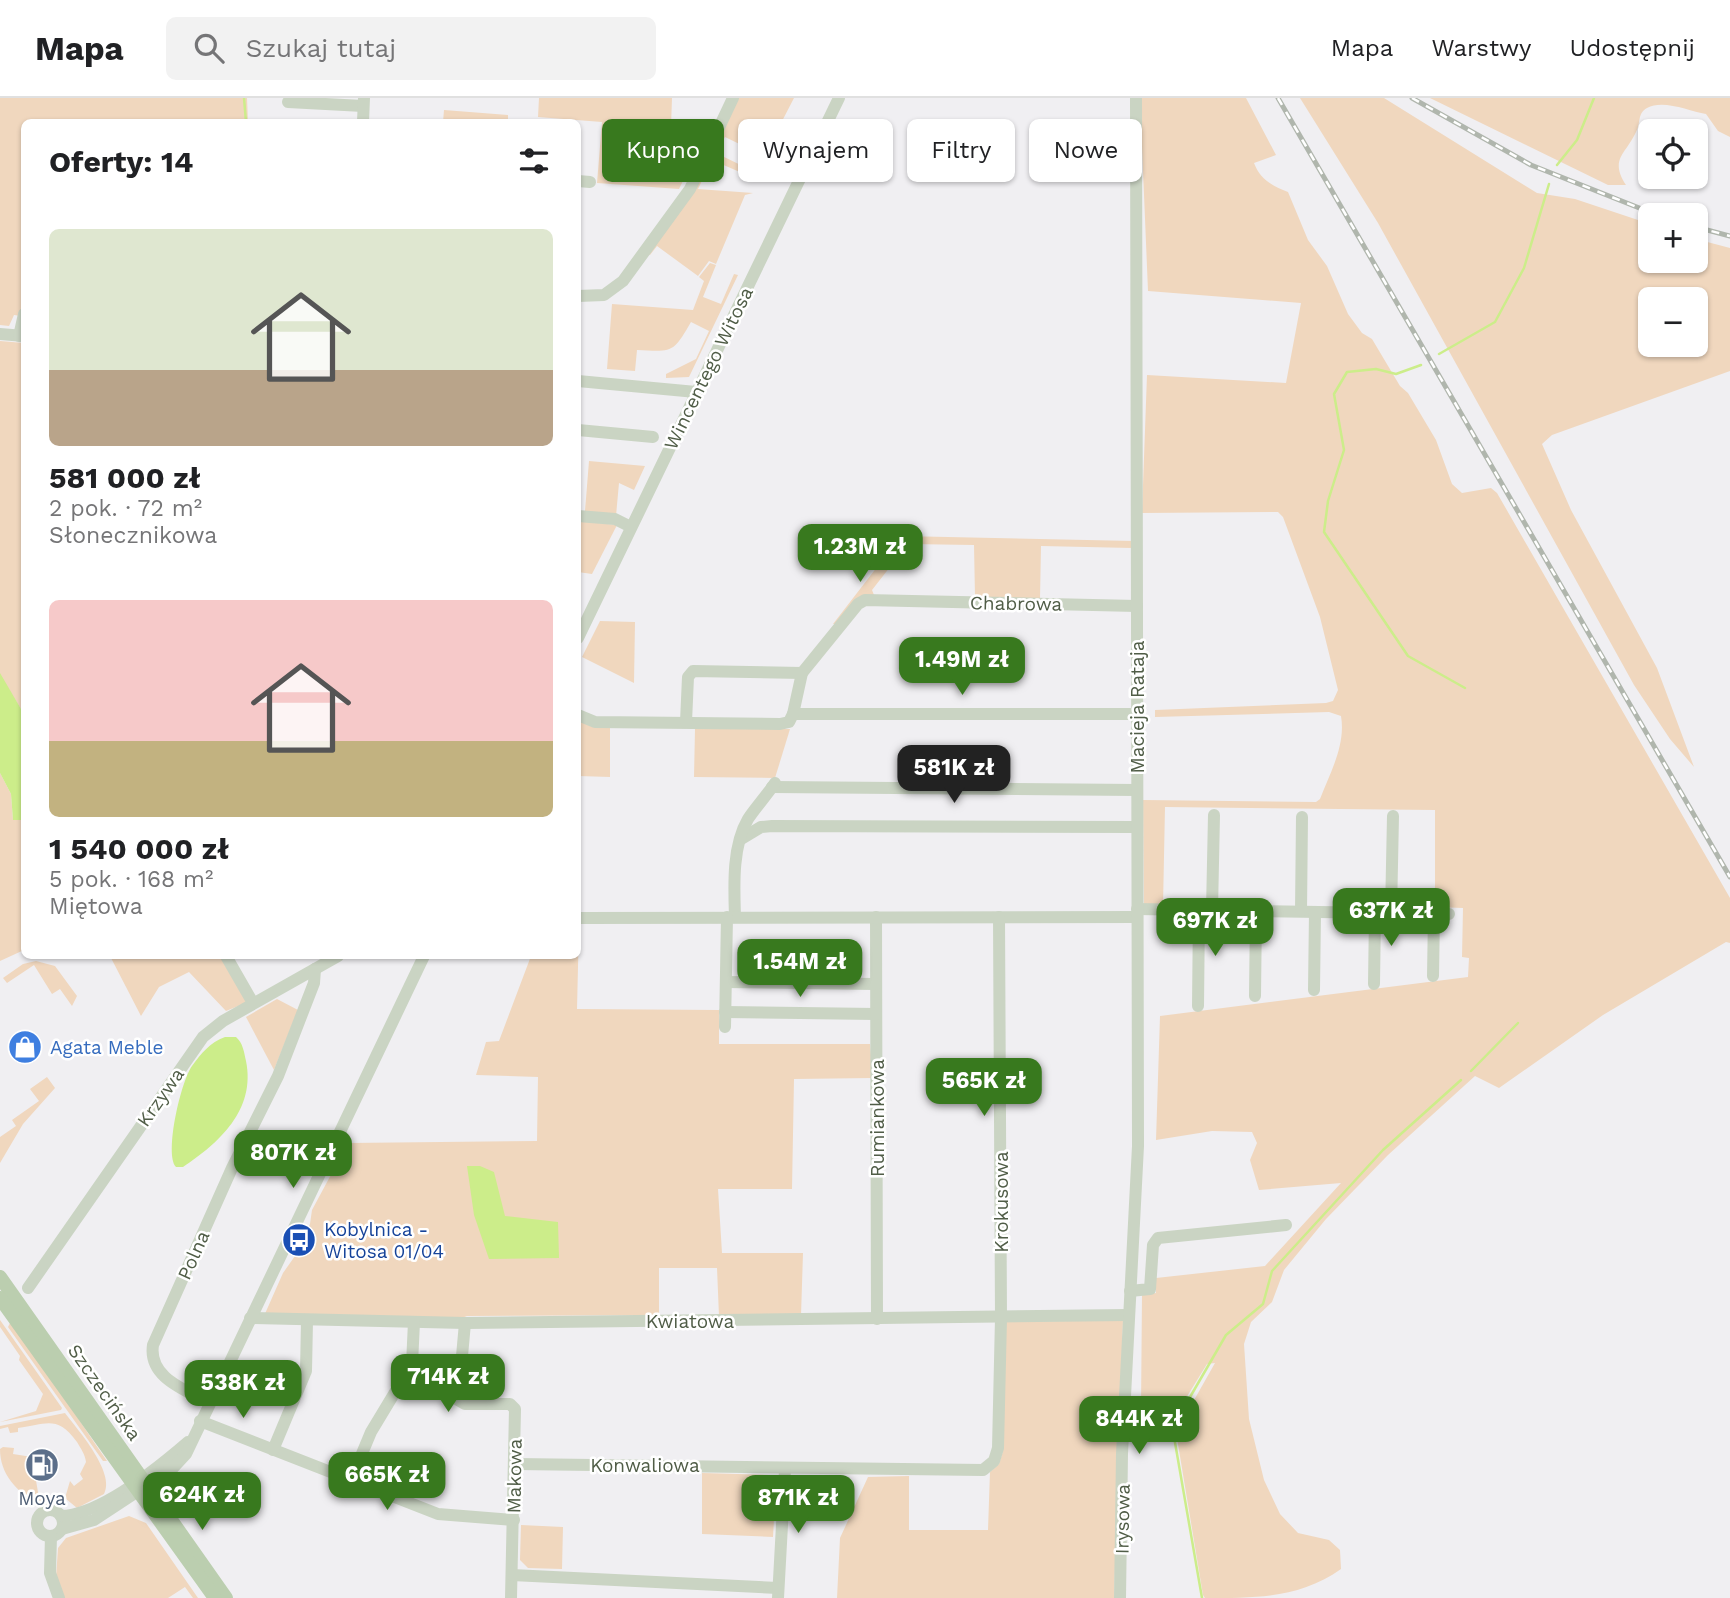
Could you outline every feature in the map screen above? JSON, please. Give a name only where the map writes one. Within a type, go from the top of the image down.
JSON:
[{"type":"main road","name":"Szczecińska","points":[[0,1277],[215,1598]]},
{"type":"main road","name":"Szczecińska","points":[[0,1298],[226,1598]]},
{"type":"street","points":[[581,296],[604,295],[623,281],[690,189],[733,98]]},
{"type":"street","name":"Wincentego Witosa","points":[[581,632],[839,98]]},
{"type":"street","name":"Macieja Rataja","points":[[1129,1315],[1138,1146],[1136,98]]},
{"type":"street","points":[[288,102],[364,102]]},
{"type":"street","points":[[0,334],[21,336]]},
{"type":"street","points":[[581,381],[696,392]]},
{"type":"street","points":[[581,430],[653,438]]},
{"type":"street","points":[[581,516],[615,519],[631,527]]},
{"type":"street","name":"Chabrowa","points":[[793,714],[802,673],[858,604],[865,600],[1137,606]]},
{"type":"street","points":[[686,722],[688,677],[693,671],[802,673]]},
{"type":"street","points":[[581,716],[595,722],[780,724],[789,722],[793,714],[1136,714]]},
{"type":"street","points":[[725,1027],[731,917],[741,839],[749,818],[774,785],[1137,790]]},
{"type":"street","points":[[1198,1006],[1214,815]]},
{"type":"street","points":[[1301,911],[1302,817]]},
{"type":"street","points":[[1391,913],[1392,817]]},
{"type":"street","points":[[741,839],[761,827],[772,826],[1137,827]]},
{"type":"street","points":[[581,918],[999,917],[1206,910],[1448,914]]},
{"type":"street","points":[[1255,996],[1256,911]]},
{"type":"street","points":[[1314,990],[1315,912]]},
{"type":"street","points":[[1374,984],[1375,913]]},
{"type":"street","points":[[1433,976],[1434,914]]},
{"type":"street","name":"Rumiankowa","points":[[876,917],[877,1319]]},
{"type":"street","name":"Krokusowa","points":[[983,1470],[994,1461],[998,1448],[1001,1318],[999,917]]},
{"type":"street","points":[[228,959],[253,1003]]},
{"type":"street","name":"Krzywa","points":[[28,1288],[199,1041],[216,1026],[253,1003],[333,959]]},
{"type":"street","points":[[59,1598],[50,1573],[58,1527],[94,1520],[191,1440],[423,959]]},
{"type":"street","name":"Polna","points":[[209,1403],[170,1382],[153,1362],[153,1345],[232,1168],[278,1076],[314,983],[315,969]]},
{"type":"street","points":[[726,982],[876,984]]},
{"type":"street","points":[[725,1013],[876,1014]]},
{"type":"street","points":[[1130,1291],[1150,1289],[1153,1245],[1158,1238],[1286,1225]]},
{"type":"street","name":"Kwiatowa","points":[[250,1318],[465,1323],[1129,1315]]},
{"type":"street","name":"Irysowa","points":[[1120,1598],[1122,1454],[1129,1315]]},
{"type":"street","points":[[273,1450],[306,1371],[307,1321]]},
{"type":"street","points":[[351,1480],[371,1432],[412,1364],[414,1322]]},
{"type":"street","name":"Makowa","points":[[465,1323],[457,1397],[464,1404],[513,1405],[516,1464],[510,1598]]},
{"type":"street","points":[[200,1421],[438,1514],[514,1520]]},
{"type":"street","name":"Konwaliowa","points":[[516,1464],[760,1466],[785,1470],[983,1470]]},
{"type":"street","points":[[512,1575],[778,1593],[785,1470]]},
{"type":"shaded area","points":[[0,98],[247,98],[248,119],[21,119],[21,316],[14,315],[9,326],[0,325]]},
{"type":"shaded area","points":[[539,98],[672,98],[671,119],[602,119],[602,122],[538,117]]},
{"type":"shaded area","points":[[736,98],[794,98],[783,119],[738,119],[738,143],[724,139],[724,119]]},
{"type":"shaded area","points":[[1140,98],[1246,98],[1276,155],[1254,163],[1257,169],[1267,181],[1288,192],[1308,240],[1327,266],[1348,314],[1362,333],[1372,339],[1436,440],[1452,484],[1462,493],[1491,488],[1497,493],[1730,898],[1730,943],[1726,942],[1603,1015],[1499,1088],[1475,1076],[1388,1155],[1326,1219],[1284,1270],[1272,1302],[1251,1322],[1244,1344],[1249,1419],[1264,1480],[1280,1514],[1298,1533],[1329,1540],[1340,1550],[1341,1569],[1326,1579],[1294,1591],[1243,1598],[1205,1598],[1203,1595],[1176,1432],[1215,1363],[1207,1364],[1183,1403],[1141,1409],[1142,1294],[1156,1293],[1156,1278],[1265,1266],[1341,1183],[1259,1190],[1250,1160],[1257,1143],[1252,1132],[1212,1131],[1156,1140],[1160,1016],[1468,977],[1469,958],[1462,957],[1463,908],[1435,907],[1435,810],[1165,807],[1163,906],[1144,904],[1143,800],[1316,802],[1320,799],[1336,759],[1342,727],[1341,716],[1329,712],[1155,717],[1155,710],[1326,703],[1333,701],[1338,690],[1320,617],[1283,517],[1278,512],[1142,513],[1147,375],[1286,383],[1301,303],[1148,291]]},
{"type":"shaded area","points":[[1300,98],[1384,98],[1537,193],[1575,199],[1638,220],[1638,273],[1708,273],[1708,242],[1730,248],[1730,371],[1552,435],[1542,444],[1571,510],[1657,668],[1694,767],[1670,739],[1634,685],[1378,223]]},
{"type":"shaded area","points":[[1430,98],[1730,98],[1730,137],[1718,131],[1706,114],[1668,105],[1647,108],[1638,119],[1637,129],[1619,163],[1626,185],[1608,185]]},
{"type":"shaded area","points":[[444,110],[508,115],[508,119],[443,119]]},
{"type":"shaded area","points":[[602,122],[602,182],[682,182],[679,189],[597,183]]},
{"type":"shaded area","points":[[724,157],[738,164],[738,171],[724,165]]},
{"type":"shaded area","points":[[688,182],[701,182],[698,189],[753,193],[745,195],[716,264],[709,261],[698,276],[657,246],[650,255],[647,253]]},
{"type":"shaded area","points":[[710,263],[716,265],[703,297],[721,304],[734,274],[738,275],[689,377],[666,378],[666,374],[696,359],[709,331],[691,322],[680,340],[671,348],[658,351],[637,350],[635,371],[607,369],[612,304],[693,310],[704,281],[699,277]]},
{"type":"shaded area","points":[[0,341],[21,343],[21,709],[0,675]]},
{"type":"shaded area","points":[[589,461],[645,466],[634,490],[619,483],[616,516],[585,511]]},
{"type":"shaded area","points":[[581,521],[617,525],[592,574],[581,572]]},
{"type":"shaded area","points":[[901,536],[1134,541],[1132,548],[1041,546],[1040,599],[975,597],[974,545],[908,544],[872,590],[874,595],[838,624],[833,624]]},
{"type":"shaded area","points":[[600,621],[635,622],[634,683],[582,657]]},
{"type":"shaded area","points":[[0,673],[21,709],[21,820],[13,820],[11,794],[0,773]]},
{"type":"shaded area","points":[[581,720],[610,726],[610,777],[581,776]]},
{"type":"shaded area","points":[[695,729],[790,729],[775,778],[694,777]]},
{"type":"shaded area","points":[[0,773],[11,794],[13,820],[21,820],[21,951],[0,961]]},
{"type":"shaded area","points":[[112,959],[224,959],[248,1002],[226,1011],[189,972],[159,987],[141,1016]]},
{"type":"shaded area","points":[[530,959],[578,959],[577,1009],[719,1010],[719,1044],[870,1044],[873,1078],[794,1079],[792,1189],[718,1189],[722,1253],[803,1253],[801,1316],[719,1316],[717,1268],[659,1268],[659,1315],[467,1316],[459,1319],[264,1316],[283,1273],[295,1256],[310,1224],[312,1210],[348,1143],[537,1141],[538,1077],[476,1075],[486,1042],[499,1041]]},
{"type":"shaded area","points":[[36,961],[55,966],[77,996],[72,1006],[60,989],[52,994],[34,965],[7,983],[3,978],[23,964]]},
{"type":"shaded area","points":[[277,999],[298,1010],[274,1070],[246,1017]]},
{"type":"shaded area","points":[[225,1037],[238,1039],[246,1061],[248,1079],[240,1110],[232,1123],[209,1147],[183,1167],[176,1167],[173,1160],[173,1133],[183,1086],[192,1066],[206,1049]]},
{"type":"shaded area","points":[[47,1077],[55,1088],[23,1124],[0,1163],[0,1137],[16,1126],[12,1120],[39,1101],[30,1089]]},
{"type":"shaded area","points":[[467,1166],[480,1166],[494,1172],[505,1216],[558,1222],[559,1258],[489,1259],[474,1215]]},
{"type":"shaded area","points":[[0,1320],[61,1410],[0,1422],[36,1411],[43,1394],[19,1360],[20,1356],[0,1327]]},
{"type":"shaded area","points":[[1123,1320],[1114,1598],[837,1598],[840,1538],[868,1477],[909,1476],[909,1530],[988,1530],[990,1472],[999,1464],[1003,1451],[1004,1322]]},
{"type":"shaded area","points":[[10,1323],[107,1461],[103,1461],[8,1327]]},
{"type":"shaded area","points":[[65,1413],[94,1452],[105,1475],[104,1494],[77,1508],[65,1498],[70,1481],[74,1486],[83,1479],[80,1474],[86,1462],[70,1433],[51,1423],[18,1428],[18,1432],[10,1433],[8,1427],[0,1429],[0,1426]]},
{"type":"shaded area","points":[[14,1448],[13,1454],[32,1457],[39,1498],[52,1496],[52,1502],[38,1504],[16,1487],[3,1466],[0,1449]]},
{"type":"shaded area","points":[[702,1473],[769,1475],[776,1483],[773,1537],[702,1534]]},
{"type":"shaded area","points":[[129,1516],[146,1523],[198,1598],[193,1598],[185,1587],[168,1598],[64,1598],[56,1577],[58,1548],[66,1538]]},
{"type":"shaded area","points":[[521,1525],[563,1527],[562,1569],[528,1568],[520,1560]]},
{"type":"waterway","points":[[244,98],[246,119]]},
{"type":"waterway","points":[[1557,165],[1577,140],[1594,98]]},
{"type":"waterway","points":[[1439,354],[1495,322],[1524,268],[1549,184]]},
{"type":"waterway","points":[[1421,365],[1396,374],[1376,369],[1347,372],[1334,394],[1344,450],[1328,501],[1324,532],[1408,656],[1465,688]]},
{"type":"waterway","points":[[1471,1071],[1518,1023]]},
{"type":"waterway","points":[[1202,1598],[1173,1431],[1175,1423],[1226,1335],[1263,1304],[1272,1271],[1383,1150],[1461,1080]]},
{"type":"railway","points":[[1278,98],[1730,877]]},
{"type":"railway","points":[[1412,98],[1531,165],[1638,207]]},
{"type":"railway","points":[[1708,230],[1730,236]]},
{"type":"place","name":"Agata Meble","points":[[25,1047]]},
{"type":"place","name":"Kobylnica - Witosa 01/04","points":[[299,1240]]},
{"type":"place","name":"Moya","points":[[42,1465]]}]
